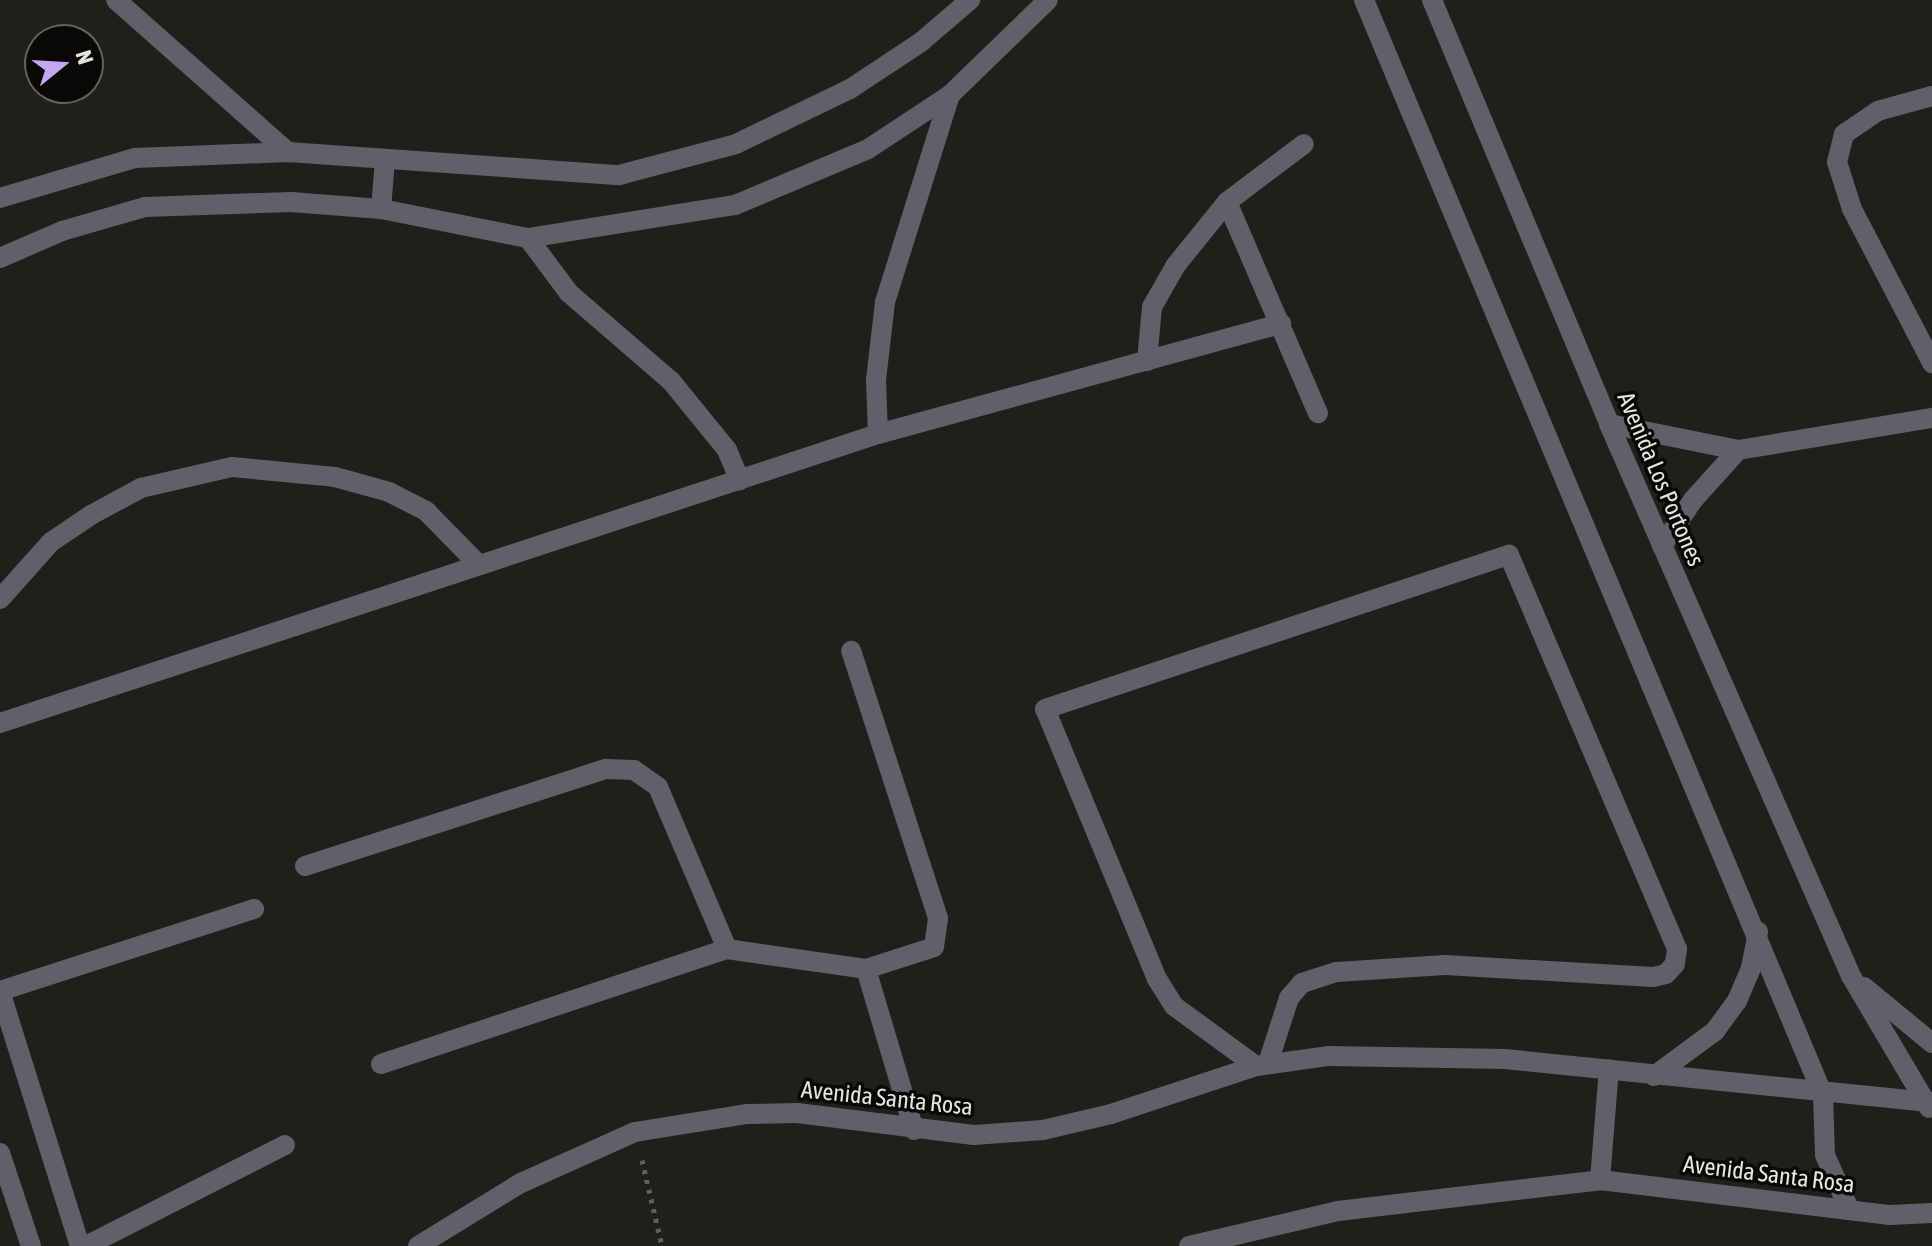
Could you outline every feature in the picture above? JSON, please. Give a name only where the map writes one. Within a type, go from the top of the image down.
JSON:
[{"type":"street","points":[[116,0],[288,152]]},
{"type":"street","points":[[0,198],[135,158],[288,152],[619,175],[721,148],[850,89],[921,42],[970,0]]},
{"type":"street","points":[[0,258],[62,231],[145,207],[291,202],[381,209],[528,238],[735,205],[868,149],[950,95],[1048,0]]},
{"type":"street","points":[[1364,0],[1758,932],[1823,1095],[1825,1155],[1849,1209]]},
{"type":"street","name":"Avenida Los Portones","points":[[1432,0],[1609,424],[1851,976],[1930,1105]]},
{"type":"street","points":[[878,434],[876,380],[885,302],[950,95]]},
{"type":"street","points":[[1932,96],[1878,111],[1844,134],[1837,162],[1852,209],[1932,363]]},
{"type":"street","points":[[1147,361],[1152,307],[1176,265],[1227,202],[1304,144]]},
{"type":"street","points":[[381,209],[385,159]]},
{"type":"street","points":[[1227,202],[1318,413]]},
{"type":"street","points":[[528,238],[569,293],[671,381],[727,450],[740,480]]},
{"type":"street","points":[[0,723],[878,434],[1281,324]]},
{"type":"street","points":[[1609,424],[1738,450],[1932,418]]},
{"type":"street","points":[[1662,546],[1693,500],[1738,450]]},
{"type":"street","points":[[0,599],[51,542],[91,515],[141,488],[232,467],[335,477],[389,492],[426,511],[479,565]]},
{"type":"street","points":[[1509,555],[1677,949],[1675,964],[1666,974],[1653,977],[1445,965],[1336,972],[1302,983],[1289,998],[1262,1065],[1174,1006],[1157,979],[1045,709],[1050,703],[1509,555]]},
{"type":"street","points":[[381,1064],[727,949],[866,969],[934,947],[938,918],[851,651]]},
{"type":"street","points":[[305,866],[606,769],[634,770],[658,787],[727,949]]},
{"type":"street","points":[[254,909],[0,991],[83,1246],[285,1145]]},
{"type":"street","points":[[1654,1076],[1715,1031],[1737,1001],[1751,968],[1758,932]]},
{"type":"street","points":[[866,969],[914,1130]]},
{"type":"street","name":"Avenida Los Portones","points":[[1851,976],[1932,1043]]},
{"type":"street","name":"Avenida Santa Rosa","points":[[418,1246],[521,1183],[635,1132],[748,1114],[797,1113],[914,1130],[974,1135],[1043,1130],[1111,1114],[1262,1065],[1386,1055],[1609,1069],[1930,1105]]},
{"type":"street","points":[[1600,1180],[1609,1069]]},
{"type":"street","points":[[0,1153],[31,1246]]},
{"type":"street","name":"Avenida Santa Rosa","points":[[1189,1246],[1338,1211],[1600,1180],[1849,1209],[1932,1213]]},
{"type":"path","points":[[635,1132],[662,1246]]}]
